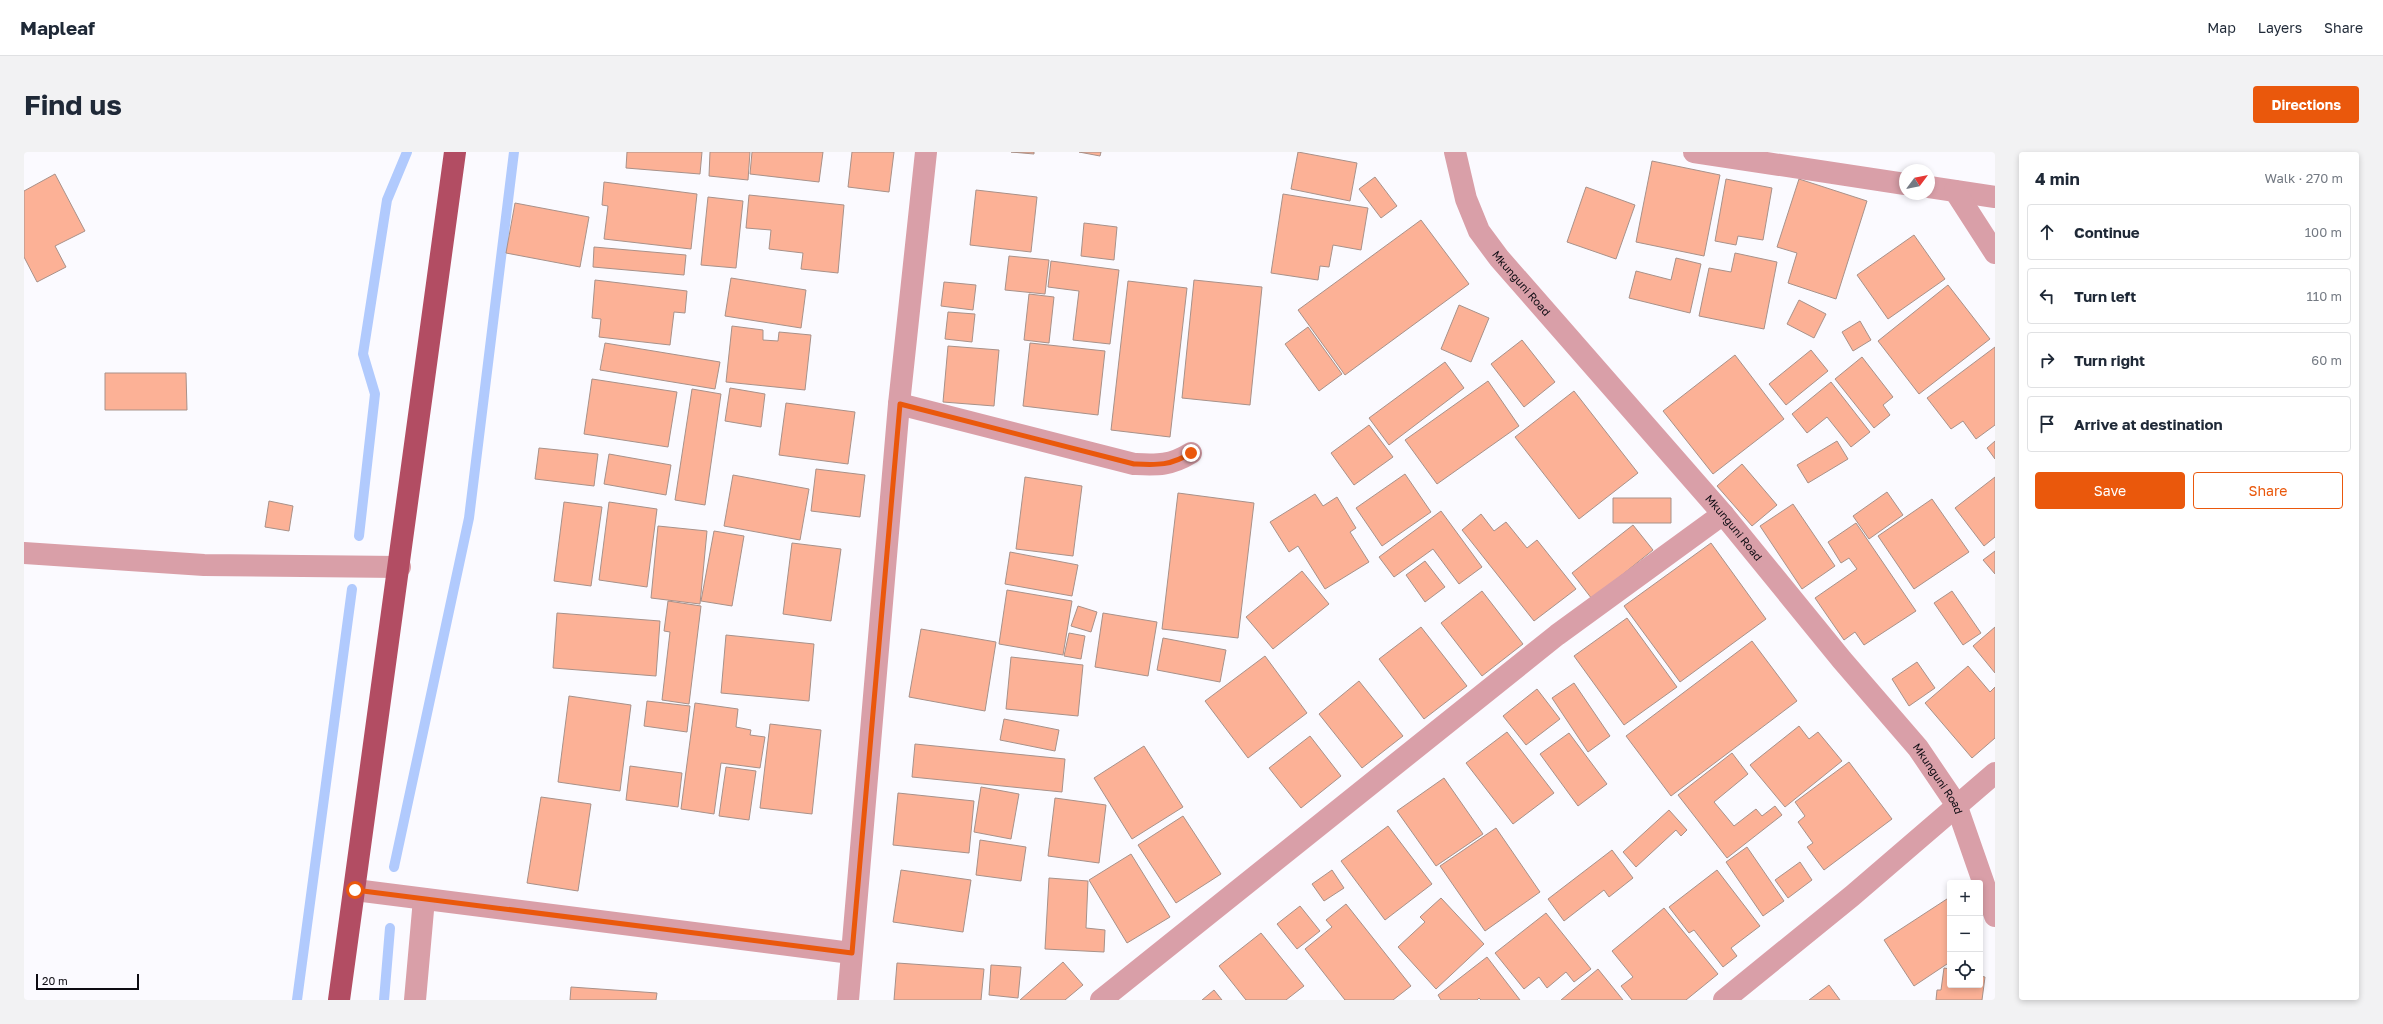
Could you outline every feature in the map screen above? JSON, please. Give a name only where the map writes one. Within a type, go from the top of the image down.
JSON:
[{"type":"main road","points":[[339,1000],[400,566],[455,152]]},
{"type":"street","points":[[848,1000],[900,404],[926,152]]},
{"type":"street","name":"Mkunguni Road","points":[[1455,152],[1466,199],[1483,236],[1499,258],[1723,514],[1842,660],[1918,748],[1956,804],[1995,916]]},
{"type":"street","points":[[1694,152],[1899,183]]},
{"type":"street","points":[[1935,188],[1995,197]]},
{"type":"street","points":[[1954,191],[1995,253]]},
{"type":"street","points":[[900,404],[1134,464],[1158,465],[1176,462],[1191,453]]},
{"type":"street","points":[[1101,1000],[1557,635],[1723,514]]},
{"type":"street","points":[[24,553],[204,565],[400,566]]},
{"type":"street","points":[[1724,1000],[1852,896],[1956,804],[1995,773]]},
{"type":"street","points":[[355,890],[852,953]]},
{"type":"street","points":[[415,1000],[424,899]]},
{"type":"building","points":[[627,152],[702,152],[700,174],[626,168]]},
{"type":"building","points":[[710,152],[750,152],[748,180],[709,176]]},
{"type":"building","points":[[752,152],[823,152],[819,182],[750,174]]},
{"type":"building","points":[[852,152],[894,152],[889,192],[848,187]]},
{"type":"building","points":[[1011,152],[1034,152],[1034,154]]},
{"type":"building","points":[[1079,152],[1101,152],[1100,156]]},
{"type":"building","points":[[1298,152],[1357,163],[1350,201],[1291,189]]},
{"type":"building","points":[[1652,161],[1720,175],[1704,256],[1636,242]]},
{"type":"building","points":[[55,174],[85,231],[55,246],[66,267],[37,282],[24,257],[24,191]]},
{"type":"building","points":[[1375,177],[1397,206],[1381,218],[1359,189]]},
{"type":"building","points":[[1726,179],[1772,188],[1763,240],[1738,236],[1736,245],[1715,241]]},
{"type":"building","points":[[1799,179],[1867,201],[1836,299],[1788,283],[1797,253],[1777,247]]},
{"type":"building","points":[[604,182],[697,194],[691,249],[604,239],[608,206],[602,205]]},
{"type":"building","points":[[1586,187],[1635,205],[1616,259],[1567,242]]},
{"type":"building","points":[[976,190],[1037,197],[1031,252],[970,245]]},
{"type":"building","points":[[1283,194],[1368,208],[1361,250],[1333,245],[1329,267],[1320,266],[1318,280],[1271,273]]},
{"type":"building","points":[[749,195],[844,205],[838,273],[801,269],[803,253],[769,249],[771,230],[746,228]]},
{"type":"building","points":[[708,197],[743,201],[736,268],[701,265]]},
{"type":"building","points":[[515,203],[589,217],[580,267],[506,253]]},
{"type":"building","points":[[1421,220],[1469,284],[1345,375],[1298,310]]},
{"type":"building","points":[[1084,223],[1117,227],[1114,260],[1081,256]]},
{"type":"building","points":[[1914,235],[1945,279],[1888,319],[1857,275]]},
{"type":"building","points":[[594,247],[686,255],[684,275],[593,267]]},
{"type":"building","points":[[1735,253],[1777,262],[1764,329],[1699,316],[1709,268],[1731,272]]},
{"type":"building","points":[[1009,256],[1049,260],[1045,294],[1005,290]]},
{"type":"building","points":[[1676,258],[1701,264],[1690,313],[1629,298],[1636,271],[1671,280]]},
{"type":"building","points":[[1051,261],[1119,270],[1110,344],[1073,340],[1079,291],[1048,287]]},
{"type":"building","points":[[731,278],[806,290],[801,328],[725,316]]},
{"type":"building","points":[[595,280],[687,291],[685,313],[674,312],[670,345],[599,337],[601,319],[592,318]]},
{"type":"building","points":[[1194,280],[1262,287],[1250,405],[1182,398]]},
{"type":"building","points":[[1128,281],[1187,288],[1170,437],[1111,430]]},
{"type":"building","points":[[944,282],[976,285],[973,310],[941,306]]},
{"type":"building","points":[[1948,285],[1990,339],[1919,394],[1878,341]]},
{"type":"building","points":[[1029,294],[1054,297],[1049,343],[1024,340]]},
{"type":"building","points":[[1799,300],[1826,314],[1814,338],[1787,324]]},
{"type":"building","points":[[1459,305],[1489,318],[1471,362],[1441,349]]},
{"type":"building","points":[[948,312],[975,314],[972,342],[945,339]]},
{"type":"building","points":[[1860,321],[1871,340],[1853,351],[1842,332]]},
{"type":"building","points":[[732,326],[763,330],[763,340],[778,341],[779,332],[811,335],[805,390],[726,382]]},
{"type":"building","points":[[1308,327],[1342,374],[1319,391],[1285,344]]},
{"type":"building","points":[[1522,340],[1555,382],[1524,407],[1491,364]]},
{"type":"building","points":[[605,343],[720,362],[715,389],[600,370]]},
{"type":"building","points":[[1030,343],[1105,351],[1098,415],[1023,406]]},
{"type":"building","points":[[948,346],[999,350],[994,406],[943,402]]},
{"type":"building","points":[[1995,347],[1995,425],[1976,439],[1963,421],[1951,429],[1927,398]]},
{"type":"building","points":[[1811,350],[1828,371],[1786,405],[1769,384]]},
{"type":"building","points":[[1735,355],[1784,419],[1713,474],[1663,411]]},
{"type":"building","points":[[1862,357],[1893,397],[1883,405],[1890,415],[1874,428],[1835,379]]},
{"type":"building","points":[[1445,362],[1464,388],[1389,445],[1369,418]]},
{"type":"building","points":[[105,373],[186,373],[187,410],[105,410]]},
{"type":"building","points":[[592,379],[677,392],[668,447],[584,434]]},
{"type":"building","points":[[1488,381],[1519,426],[1437,484],[1405,440]]},
{"type":"building","points":[[1831,382],[1870,432],[1851,447],[1827,417],[1807,433],[1792,414]]},
{"type":"building","points":[[730,388],[765,394],[761,427],[725,421]]},
{"type":"building","points":[[692,389],[721,394],[705,505],[675,500]]},
{"type":"building","points":[[1574,391],[1638,473],[1579,519],[1515,437]]},
{"type":"building","points":[[786,403],[855,412],[848,464],[779,455]]},
{"type":"building","points":[[1369,425],[1393,457],[1354,485],[1331,453]]},
{"type":"building","points":[[1837,441],[1848,459],[1808,483],[1797,465]]},
{"type":"building","points":[[1995,441],[1995,459],[1987,448]]},
{"type":"building","points":[[539,448],[598,454],[594,486],[535,479]]},
{"type":"building","points":[[609,454],[671,465],[666,495],[604,484]]},
{"type":"building","points":[[1742,464],[1777,505],[1752,526],[1717,486]]},
{"type":"building","points":[[816,469],[865,475],[860,517],[811,511]]},
{"type":"building","points":[[1405,474],[1431,512],[1382,546],[1356,508]]},
{"type":"building","points":[[733,475],[809,489],[800,540],[724,526]]},
{"type":"building","points":[[1025,477],[1082,486],[1073,556],[1016,549]]},
{"type":"building","points":[[1995,477],[1995,537],[1984,546],[1955,508]]},
{"type":"building","points":[[1887,492],[1903,515],[1869,539],[1853,516]]},
{"type":"building","points":[[1178,493],[1254,503],[1238,638],[1162,629]]},
{"type":"building","points":[[1315,494],[1323,506],[1337,497],[1356,528],[1350,532],[1369,562],[1325,589],[1298,546],[1289,552],[1270,522]]},
{"type":"building","points":[[1613,498],[1671,498],[1671,523],[1613,523]]},
{"type":"building","points":[[1932,499],[1969,552],[1914,589],[1878,536]]},
{"type":"building","points":[[269,501],[293,506],[289,531],[265,527]]},
{"type":"building","points":[[564,502],[602,507],[591,586],[554,581]]},
{"type":"building","points":[[609,502],[657,509],[647,587],[599,580]]},
{"type":"building","points":[[1793,504],[1835,566],[1802,589],[1760,526]]},
{"type":"building","points":[[1441,511],[1482,567],[1459,584],[1433,549],[1394,577],[1379,557]]},
{"type":"building","points":[[1481,514],[1494,531],[1506,522],[1527,548],[1537,540],[1576,589],[1534,621],[1462,530]]},
{"type":"building","points":[[1856,523],[1916,611],[1864,645],[1855,632],[1844,640],[1815,598],[1857,569],[1849,558],[1841,563],[1828,542]]},
{"type":"building","points":[[1633,525],[1653,550],[1592,599],[1572,573]]},
{"type":"building","points":[[658,526],[707,531],[700,604],[651,598]]},
{"type":"building","points":[[714,531],[744,536],[732,606],[701,601]]},
{"type":"building","points":[[792,543],[841,549],[831,621],[783,614]]},
{"type":"building","points":[[1711,543],[1766,619],[1680,682],[1624,606]]},
{"type":"building","points":[[1995,551],[1995,574],[1983,560]]},
{"type":"building","points":[[1010,552],[1078,565],[1072,596],[1005,584]]},
{"type":"building","points":[[1425,561],[1445,587],[1425,602],[1406,575]]},
{"type":"building","points":[[1302,571],[1329,604],[1273,649],[1246,617]]},
{"type":"building","points":[[1007,590],[1072,601],[1063,655],[999,644]]},
{"type":"building","points":[[1482,591],[1523,644],[1482,676],[1441,623]]},
{"type":"building","points":[[1952,591],[1981,633],[1963,645],[1934,603]]},
{"type":"building","points":[[668,601],[701,606],[689,704],[662,700],[670,632],[664,631]]},
{"type":"building","points":[[1078,606],[1097,612],[1091,632],[1071,626]]},
{"type":"building","points":[[557,613],[660,621],[656,676],[553,668]]},
{"type":"building","points":[[1103,613],[1157,622],[1148,676],[1095,667]]},
{"type":"building","points":[[1627,618],[1677,687],[1624,725],[1574,656]]},
{"type":"building","points":[[1421,627],[1467,686],[1424,719],[1379,659]]},
{"type":"building","points":[[1995,627],[1995,673],[1973,646]]},
{"type":"building","points":[[921,629],[996,642],[985,711],[909,697]]},
{"type":"building","points":[[1069,633],[1085,636],[1081,659],[1064,656]]},
{"type":"building","points":[[726,635],[814,644],[809,701],[721,693]]},
{"type":"building","points":[[1163,638],[1226,650],[1220,682],[1157,670]]},
{"type":"building","points":[[1752,641],[1797,701],[1671,796],[1626,736]]},
{"type":"building","points":[[1265,656],[1307,713],[1248,758],[1205,701]]},
{"type":"building","points":[[1011,657],[1083,665],[1078,716],[1006,709]]},
{"type":"building","points":[[1917,662],[1935,688],[1909,706],[1892,679]]},
{"type":"building","points":[[1968,666],[1990,692],[1995,687],[1995,738],[1972,758],[1925,703]]},
{"type":"building","points":[[1359,681],[1403,736],[1362,768],[1319,714]]},
{"type":"building","points":[[1574,683],[1610,736],[1588,752],[1552,698]]},
{"type":"building","points":[[1537,689],[1560,719],[1526,745],[1503,716]]},
{"type":"building","points":[[569,696],[631,705],[620,791],[558,782]]},
{"type":"building","points":[[647,701],[690,706],[687,732],[644,726]]},
{"type":"building","points":[[695,703],[738,709],[736,727],[751,730],[750,735],[765,737],[760,768],[721,763],[714,814],[681,809]]},
{"type":"building","points":[[1004,719],[1059,730],[1055,751],[1000,740]]},
{"type":"building","points":[[770,724],[821,730],[812,814],[760,808]]},
{"type":"building","points":[[1799,726],[1809,739],[1818,732],[1842,761],[1785,807],[1750,765]]},
{"type":"building","points":[[1507,732],[1554,793],[1513,824],[1466,763]]},
{"type":"building","points":[[1569,733],[1607,784],[1578,806],[1540,754]]},
{"type":"building","points":[[1310,736],[1341,776],[1301,808],[1269,768]]},
{"type":"building","points":[[915,744],[1065,759],[1062,792],[912,777]]},
{"type":"building","points":[[1144,746],[1183,807],[1132,839],[1094,778]]},
{"type":"building","points":[[1732,753],[1748,774],[1714,802],[1734,826],[1756,809],[1762,816],[1775,806],[1782,815],[1727,858],[1678,795]]},
{"type":"building","points":[[1849,762],[1892,819],[1824,870],[1807,847],[1813,843],[1798,822],[1805,816],[1795,802]]},
{"type":"building","points":[[630,766],[682,773],[678,807],[626,800]]},
{"type":"building","points":[[726,767],[756,771],[749,820],[719,816]]},
{"type":"building","points":[[1444,778],[1483,834],[1436,866],[1397,811]]},
{"type":"building","points":[[981,787],[1019,794],[1011,839],[974,832]]},
{"type":"building","points":[[898,793],[974,801],[969,853],[893,845]]},
{"type":"building","points":[[541,797],[591,804],[578,891],[527,883]]},
{"type":"building","points":[[1055,798],[1106,805],[1099,863],[1048,856]]},
{"type":"building","points":[[1669,810],[1687,830],[1681,836],[1676,830],[1636,867],[1623,852]]},
{"type":"building","points":[[1183,816],[1221,874],[1176,903],[1138,845]]},
{"type":"building","points":[[1388,826],[1432,884],[1385,920],[1341,861]]},
{"type":"building","points":[[1496,828],[1540,892],[1485,931],[1440,866]]},
{"type":"building","points":[[980,840],[1026,847],[1021,881],[976,875]]},
{"type":"building","points":[[1747,847],[1784,901],[1763,916],[1726,862]]},
{"type":"building","points":[[1612,850],[1633,878],[1609,897],[1604,890],[1564,921],[1548,899]]},
{"type":"building","points":[[1131,854],[1170,917],[1127,943],[1089,880]]},
{"type":"building","points":[[1800,862],[1812,880],[1788,898],[1775,880]]},
{"type":"building","points":[[901,870],[971,880],[963,932],[893,922]]},
{"type":"building","points":[[1332,870],[1344,888],[1324,901],[1312,884]]},
{"type":"building","points":[[1717,870],[1760,926],[1731,948],[1737,956],[1723,967],[1694,930],[1689,933],[1669,907]]},
{"type":"building","points":[[1049,878],[1088,881],[1086,928],[1105,930],[1104,952],[1045,949]]},
{"type":"building","points":[[1441,898],[1484,944],[1436,989],[1398,947],[1425,922],[1420,917]]},
{"type":"building","points":[[1947,899],[1947,964],[1914,986],[1884,940]]},
{"type":"building","points":[[1346,904],[1411,986],[1393,1000],[1345,1000],[1305,949],[1332,927],[1326,920]]},
{"type":"building","points":[[1300,906],[1320,931],[1297,949],[1277,924]]},
{"type":"building","points":[[1664,908],[1718,974],[1686,1000],[1632,1000],[1621,986],[1633,977],[1612,951]]},
{"type":"building","points":[[1546,913],[1591,969],[1574,982],[1566,972],[1547,988],[1539,977],[1524,989],[1495,953]]},
{"type":"building","points":[[1261,933],[1304,986],[1286,1000],[1246,1000],[1219,966]]},
{"type":"building","points":[[1487,957],[1520,1000],[1481,1000],[1479,998],[1477,1000],[1441,1000],[1438,995]]},
{"type":"building","points":[[1063,962],[1083,985],[1065,1000],[1020,1000]]},
{"type":"building","points":[[897,963],[984,969],[981,1000],[894,1000]]},
{"type":"building","points":[[991,965],[1021,967],[1018,998],[989,995]]},
{"type":"building","points":[[1944,968],[1947,968],[1947,988],[1983,988],[1983,977],[1985,977],[1982,1000],[1936,1000],[1937,990],[1941,990]]},
{"type":"building","points":[[1598,969],[1623,1000],[1561,1000]]},
{"type":"building","points":[[1829,985],[1840,1000],[1809,1000]]},
{"type":"building","points":[[571,987],[657,993],[656,1000],[570,1000]]},
{"type":"building","points":[[1214,990],[1222,1000],[1202,1000]]},
{"type":"waterway","points":[[359,536],[375,394],[363,354],[387,200],[407,152]]},
{"type":"waterway","points":[[394,867],[469,518],[514,152]]},
{"type":"waterway","points":[[297,1000],[352,589]]},
{"type":"waterway","points":[[384,1000],[390,928]]},
{"type":"route","points":[[355,890],[852,953],[900,404],[1134,464],[1158,465],[1176,462],[1191,453]]}]
